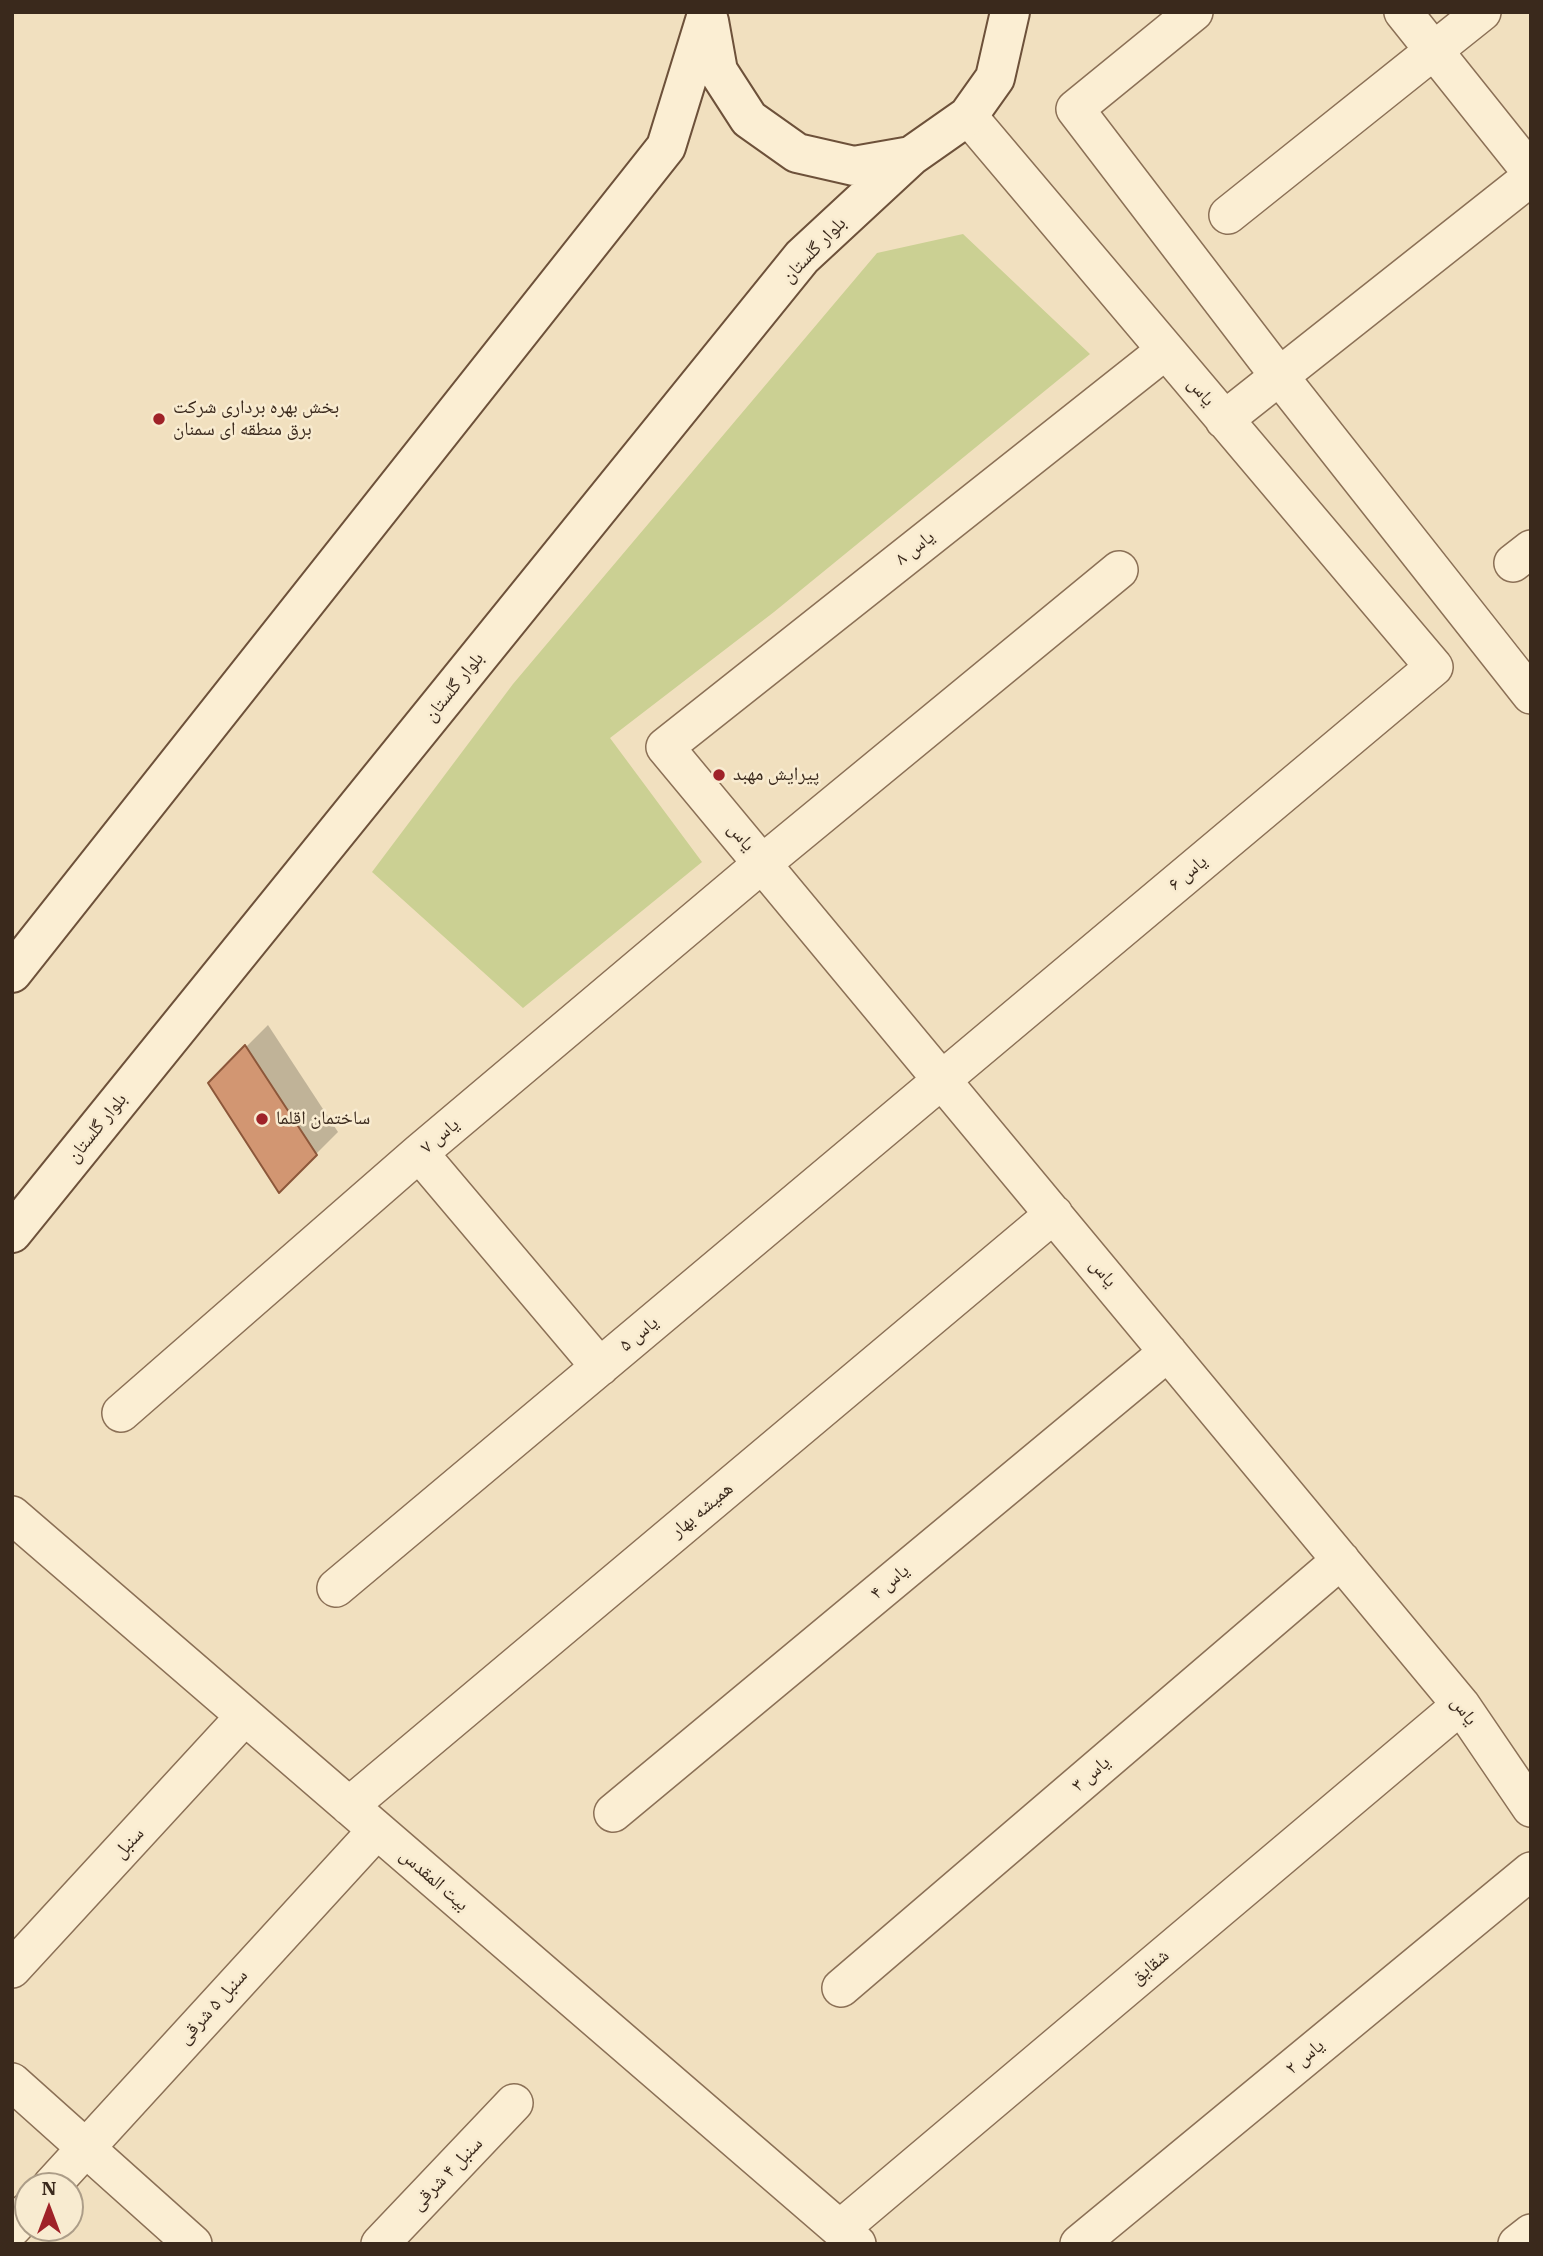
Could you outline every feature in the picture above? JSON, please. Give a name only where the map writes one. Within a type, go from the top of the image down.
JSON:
[{"type":"main road","name":"بلوار گلستان","points":[[12,1233],[802,257],[911,156],[968,116],[995,78],[1010,12]]},
{"type":"main road","points":[[707,13],[718,71],[749,119],[787,146],[797,153],[854,166],[911,156]]},
{"type":"main road","points":[[12,973],[666,147],[707,13]]},
{"type":"street","points":[[1194,12],[1075,109],[1280,377],[1531,695]]},
{"type":"street","points":[[1224,420],[1531,174],[1403,12]]},
{"type":"street","points":[[1227,215],[1482,12]]},
{"type":"street","name":"یاس","points":[[968,116],[1434,667]]},
{"type":"street","name":"یاس ۸","points":[[665,747],[1166,350]]},
{"type":"street","name":"یاس ۷","points":[[121,1413],[419,1153],[762,863],[1119,570]]},
{"type":"street","name":"یاس ۶","points":[[942,1080],[1434,667]]},
{"type":"street","name":"یاس","points":[[665,747],[1461,1704],[1531,1808]]},
{"type":"street","name":"یاس ۵","points":[[336,1588],[942,1080]]},
{"type":"street","points":[[419,1153],[600,1367]]},
{"type":"street","name":"همیشه بهار","points":[[349,1807],[1054,1214]]},
{"type":"street","name":"یاس ۴","points":[[613,1813],[1168,1352]]},
{"type":"street","name":"بیت المقدس","points":[[12,1516],[848,2236]]},
{"type":"street","name":"یاس ۳","points":[[841,1988],[1341,1560]]},
{"type":"street","name":"شقایق","points":[[848,2236],[1461,1704]]},
{"type":"street","name":"سنبل","points":[[12,1969],[245,1716]]},
{"type":"street","name":"سنبل ۵ شرقی","points":[[64,2172],[377,1830]]},
{"type":"street","name":"یاس ۲","points":[[1079,2244],[1531,1871]]},
{"type":"street","points":[[12,2082],[192,2244]]},
{"type":"street","name":"سنبل ۴ شرقی","points":[[380,2244],[514,2103]]},
{"type":"street","points":[[1517,2244],[1531,2233]]},
{"type":"green space","points":[[963,234],[1090,354],[774,612],[610,738],[702,862],[523,1008],[372,872],[513,684],[877,253]]},
{"type":"building","name":"ساختمان اقلما","points":[[245,1045],[317,1155],[279,1193],[208,1083]]},
{"type":"place","name":"بخش بهره برداری شرکت برق منطقه ای سمنان","points":[[159,419]]},
{"type":"place","name":"پیرایش مهبد","points":[[719,775]]},
{"type":"place","name":"ساختمان اقلما","points":[[262,1119]]}]
